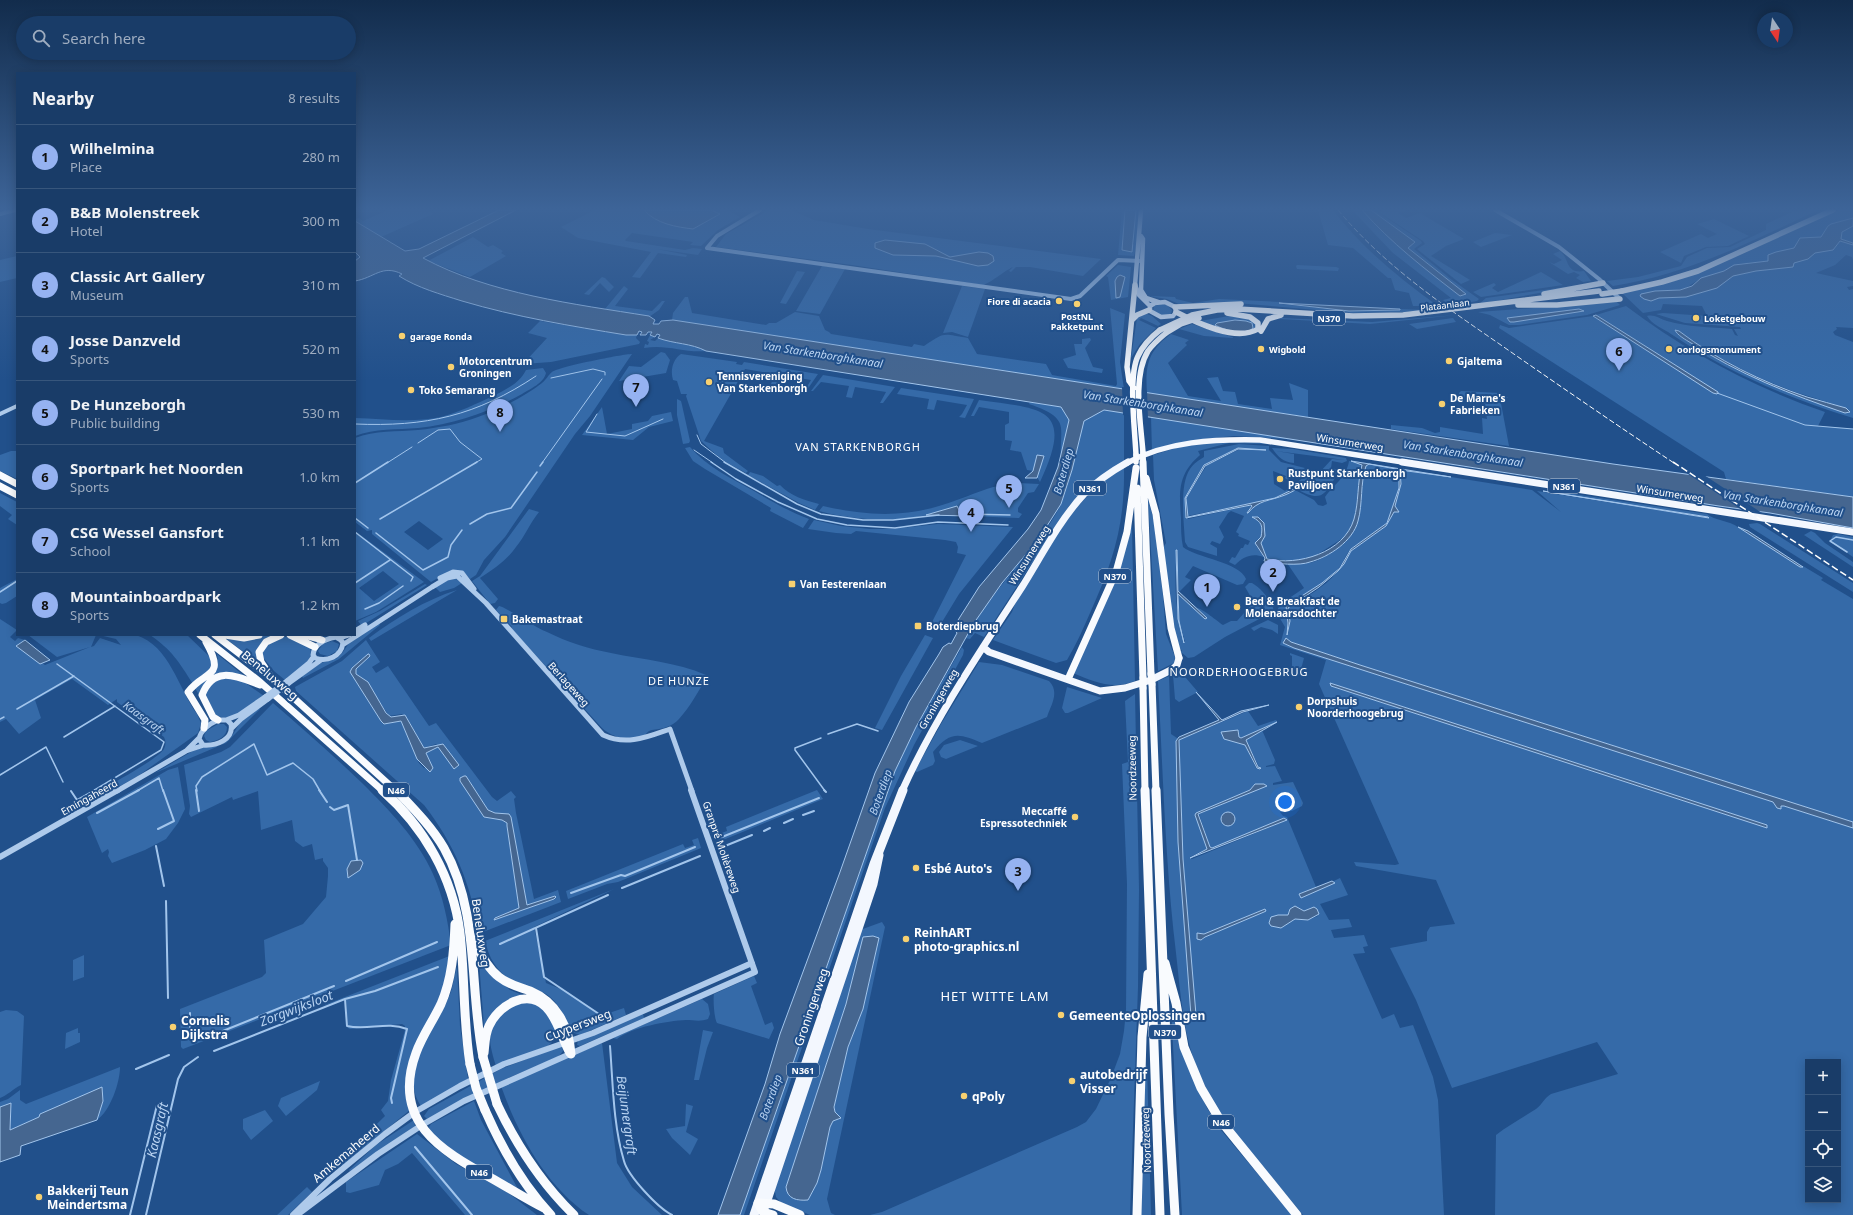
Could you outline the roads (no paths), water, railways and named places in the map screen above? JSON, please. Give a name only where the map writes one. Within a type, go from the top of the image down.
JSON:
[{"type":"highway","name":"Plataanlaan","points":[[1620,289],[1697,267]]},
{"type":"highway","name":"Plataanlaan","points":[[1166,333],[1181,324],[1199,318],[1228,313],[1355,319],[1400,318],[1620,289],[1662,282],[1708,267]]},
{"type":"highway","name":"N370","points":[[1516,303],[1548,293],[1603,284]]},
{"type":"highway","name":"N370","points":[[1134,382],[1127,367],[1135,285]]},
{"type":"highway","name":"N370","points":[[1516,303],[1557,305],[1620,299]]},
{"type":"highway","name":"Plataanlaan","points":[[1160,330],[1178,320],[1217,310],[1238,309],[1369,316],[1403,315],[1516,303]]},
{"type":"highway","name":"N370","points":[[1175,312],[1214,304],[1256,305],[1302,310],[1321,314]]},
{"type":"highway","points":[[1132,320],[1137,315],[1150,308]]},
{"type":"highway","name":"N370","points":[[1175,312],[1211,327],[1232,333],[1250,333],[1258,329],[1258,323],[1250,317],[1228,313]]},
{"type":"highway","name":"N370","points":[[1175,312],[1225,334],[1246,336],[1260,332],[1264,321],[1268,318],[1281,315]]},
{"type":"highway","name":"Noordzeeweg","points":[[1138,425],[1134,388],[1135,364],[1139,353],[1148,340],[1160,330]]},
{"type":"highway","name":"Noordzeeweg","points":[[1166,333],[1156,341],[1146,354],[1134,382],[1138,425],[1152,684],[1161,949],[1175,1215]]},
{"type":"highway","name":"N370","points":[[1140,461],[1156,514],[1171,628],[1179,658]]},
{"type":"highway","name":"N370","points":[[1068,679],[1116,572],[1127,532],[1140,461]]},
{"type":"highway","name":"Noordzeeweg","points":[[1140,461],[1145,817],[1160,1215]]},
{"type":"highway","points":[[0,475],[16,483]]},
{"type":"highway","points":[[1,487],[16,495]]},
{"type":"highway","name":"Beneluxweg","points":[[202,636],[266,687],[387,794],[418,827],[433,851],[445,878],[455,910],[460,933],[465,1024],[470,1064],[476,1088],[498,1141],[514,1168],[548,1212]]},
{"type":"highway","name":"N46","points":[[202,636],[216,658],[215,665],[208,676],[191,687],[188,692],[205,720],[204,728]]},
{"type":"highway","name":"Beneluxweg","points":[[216,636],[274,680],[394,788],[425,820],[454,869],[467,909],[478,1033],[483,1057],[497,1104],[507,1126],[525,1157],[551,1191],[574,1215]]},
{"type":"highway","points":[[232,636],[244,638],[254,636]]},
{"type":"highway","name":"N46","points":[[274,680],[261,662],[259,652],[266,642],[279,636]]},
{"type":"highway","points":[[292,636],[315,647]]},
{"type":"highway","points":[[308,636],[322,640]]},
{"type":"highway","name":"N46","points":[[222,720],[213,717],[202,695],[206,686],[212,681],[226,675],[232,675],[266,687]]},
{"type":"highway","name":"N46","points":[[455,910],[454,960],[450,979],[443,1000],[416,1052],[409,1081],[415,1112],[426,1133],[456,1158],[548,1212]]},
{"type":"highway","name":"N46","points":[[470,931],[489,968],[499,977],[510,985],[530,991],[550,1002],[563,1021],[571,1054]]},
{"type":"highway","name":"N370","points":[[1137,1215],[1142,1037],[1151,948]]},
{"type":"highway","name":"N46","points":[[1161,949],[1176,1003],[1184,1047],[1201,1088],[1220,1120],[1297,1215]]},
{"type":"highway","name":"N46","points":[[483,1057],[488,1028],[493,1018],[503,1006],[517,999],[528,998],[545,1006],[557,1022],[568,1042]]},
{"type":"highway","points":[[763,1210],[780,1205],[800,1215]]},
{"type":"main road","points":[[1138,267],[1135,285],[1138,294],[1150,308],[1152,314],[1158,317],[1166,318],[1175,312],[1168,303],[1158,302],[1146,298],[1141,292],[1139,267]]},
{"type":"main road","points":[[1150,308],[1158,302]]},
{"type":"main road","name":"Winsumerweg","points":[[983,647],[1063,520],[1083,494],[1101,479],[1132,460],[1164,449],[1197,442],[1239,439],[1277,441],[1853,532]]},
{"type":"main road","points":[[983,647],[993,649],[1068,679],[1111,689],[1135,686],[1162,675],[1175,667],[1179,658]]},
{"type":"main road","name":"Groningerweg","points":[[763,1210],[874,884],[879,864],[879,853],[895,808],[911,771],[983,647]]},
{"type":"street","points":[[842,267],[1075,299],[1111,267]]},
{"type":"street","points":[[1583,267],[1620,299]]},
{"type":"street","points":[[0,411],[16,406]]},
{"type":"street","points":[[0,414],[16,406]]},
{"type":"street","name":"Berlageweg","points":[[356,630],[447,574],[453,572],[462,573],[475,592]]},
{"type":"street","name":"Berlageweg","points":[[344,644],[447,578],[452,576],[460,578],[475,592],[603,735],[611,740],[621,742],[634,741],[670,729]]},
{"type":"street","points":[[288,682],[309,663],[314,656],[315,647],[322,640],[332,637],[340,638],[346,636]]},
{"type":"street","points":[[267,698],[239,715],[222,720],[204,728],[199,738],[200,741],[204,745],[211,746],[222,742],[240,719],[288,682],[321,660],[329,659],[337,655],[342,650],[344,644],[340,638]]},
{"type":"street","points":[[314,656],[321,660]]},
{"type":"street","points":[[222,720],[231,723],[232,728]]},
{"type":"street","name":"Granpré Molièreweg","points":[[670,729],[755,972]]},
{"type":"street","name":"Emingaheerd","points":[[186,752],[199,738]]},
{"type":"street","name":"Emingaheerd","points":[[0,857],[186,752],[204,745]]},
{"type":"street","name":"Cuypersweg","points":[[415,1112],[504,1064],[568,1042],[752,963]]},
{"type":"street","name":"Cuypersweg","points":[[422,1125],[464,1101],[755,972]]},
{"type":"street","name":"Amkemaheerd","points":[[293,1215],[330,1179],[415,1112]]},
{"type":"street","name":"Amkemaheerd","points":[[297,1215],[378,1154],[422,1125]]},
{"type":"water","points":[[356,267],[442,267],[476,281],[533,296],[649,316],[655,320],[653,324],[659,324],[661,321],[673,320],[1613,464],[1853,497],[1853,528],[1770,513],[1104,410],[1084,421],[1072,470],[1061,504],[1038,540],[1002,583],[974,623],[916,727],[895,771],[740,1215],[718,1215],[765,1084],[780,1034],[875,773],[909,702],[943,647],[949,643],[951,644],[957,633],[953,628],[979,587],[1028,529],[1041,510],[1058,467],[1069,420],[1061,407],[706,351],[694,346],[658,338],[660,335],[657,334],[655,337],[650,335],[652,332],[648,332],[646,335],[640,335],[642,332],[639,331],[637,335],[626,335],[564,325],[482,307],[414,284],[399,276],[402,274],[395,271],[383,271],[356,281]]},
{"type":"water","points":[[1422,267],[1432,267],[1466,294],[1460,296]]},
{"type":"water","points":[[1731,267],[1793,267],[1756,271],[1733,276],[1717,288],[1686,297],[1659,298],[1651,301],[1640,296],[1641,294],[1655,291],[1680,290],[1692,286],[1701,278],[1724,271]]},
{"type":"water","points":[[1120,275],[1125,277],[1120,297],[1116,298],[1115,281]]},
{"type":"water","points":[[1279,303],[1400,309],[1400,310],[1349,311]]},
{"type":"water","points":[[1579,309],[1584,311],[1514,322],[1510,322],[1507,318]]},
{"type":"water","points":[[1596,315],[1718,393],[1713,393],[1593,316]]},
{"type":"water","points":[[1235,320],[1252,323],[1253,328],[1245,332],[1240,332],[1224,329],[1215,325],[1217,323]]},
{"type":"water","points":[[1675,330],[1679,331],[1724,361],[1757,377],[1807,397],[1846,408],[1850,412],[1845,413],[1805,399],[1746,374],[1709,354],[1682,337]]},
{"type":"water","points":[[1238,448],[1266,450],[1238,449],[1205,466],[1186,498],[1188,517],[1275,498],[1260,503],[1248,513],[1252,506],[1251,505],[1186,518],[1185,498],[1204,465]]},
{"type":"water","points":[[1037,455],[1044,456],[1037,478],[1025,478],[1033,471]]},
{"type":"water","points":[[1351,461],[1451,477],[1400,470],[1401,484],[1395,506],[1399,512],[1394,512],[1386,526],[1351,551],[1344,564],[1338,571],[1319,587],[1288,608],[1290,621],[1287,635],[1288,623],[1286,606],[1322,583],[1340,568],[1351,549],[1387,523],[1399,488],[1399,471],[1396,469],[1369,464],[1366,466],[1363,480],[1360,514],[1355,528],[1346,541],[1339,547],[1317,560],[1300,564],[1264,561],[1265,558],[1255,543],[1261,537],[1262,527],[1258,521],[1252,517],[1258,517],[1264,523],[1265,536],[1261,543],[1267,559],[1279,561],[1306,558],[1330,548],[1341,541],[1349,531],[1356,513],[1359,479],[1362,465]]},
{"type":"water","points":[[1317,474],[1306,483],[1294,491],[1275,498],[1300,486]]},
{"type":"water","points":[[1543,491],[1708,517],[1709,518]]},
{"type":"water","points":[[957,506],[960,512],[966,513],[968,516],[926,515]]},
{"type":"water","points":[[1738,527],[1748,531],[1803,567],[1800,567]]},
{"type":"water","points":[[1176,550],[1178,591],[1207,618],[1205,619],[1178,594],[1179,621],[1184,643],[1178,619]]},
{"type":"water","points":[[1286,638],[1291,642],[1360,665],[1853,822],[1853,828],[1784,806],[1781,806],[1781,809],[1777,808],[1773,802],[1294,648],[1283,643]]},
{"type":"water","points":[[25,640],[50,660],[40,664],[16,646]]},
{"type":"water","points":[[368,654],[370,656],[356,669],[356,674],[368,682],[386,713],[391,717],[405,715],[424,748],[443,744],[459,765],[454,769],[438,747],[426,753],[433,768],[430,772],[417,759],[401,721],[384,724],[381,721],[350,672],[352,668]]},
{"type":"water","points":[[1330,683],[1767,825],[1767,828],[1331,686]]},
{"type":"water","points":[[1196,692],[1222,720],[1241,711],[1269,705],[1243,712],[1179,740],[1183,859],[1196,1015],[1196,1018],[1194,1019],[1191,1016],[1178,842],[1176,741],[1179,737],[1219,720]]},
{"type":"water","points":[[1277,722],[1246,740],[1258,767],[1261,768],[1260,769],[1257,768],[1245,745],[1224,739],[1221,732],[1238,730],[1239,737],[1241,738]]},
{"type":"water","points":[[466,776],[488,810],[495,813],[509,814],[511,817],[527,905],[555,896],[556,897],[554,899],[494,920],[495,918],[519,908],[507,823],[502,820],[484,817],[460,781],[460,778]]},
{"type":"water","points":[[1255,784],[1264,784],[1267,786],[1198,814],[1210,847],[1212,848],[1284,818],[1287,820],[1190,858],[1207,849],[1195,815],[1196,813],[1250,790]]},
{"type":"water","points":[[1225,812],[1231,812],[1235,816],[1235,822],[1231,826],[1225,826],[1221,822],[1221,816]]},
{"type":"water","points":[[361,860],[363,863],[360,870],[348,878],[347,869],[351,861]]},
{"type":"water","points":[[1332,881],[1335,883],[1301,898],[1299,894]]},
{"type":"water","points":[[1295,906],[1304,911],[1314,907],[1317,909],[1319,914],[1308,920],[1295,919],[1281,928],[1271,926],[1269,923],[1271,917],[1288,915],[1290,909]]},
{"type":"water","points":[[1265,909],[1266,911],[1264,912],[1201,940],[1197,939],[1197,933],[1204,934]]},
{"type":"water","points":[[873,936],[879,938],[863,1009],[848,1047],[834,1107],[835,1112],[841,1118],[833,1121],[830,1127],[821,1170],[817,1183],[808,1200],[796,1199],[790,1197],[786,1187],[846,1004],[863,937]]},
{"type":"water","points":[[102,1087],[103,1101],[97,1120],[21,1146],[20,1155],[0,1162],[0,1107],[11,1103],[10,1130],[39,1117],[40,1114]]},
{"type":"waterway","points":[[551,378],[593,369],[605,372],[605,375]]},
{"type":"waterway","points":[[356,424],[405,423],[428,421],[450,416],[471,410],[492,401],[514,390],[536,376]]},
{"type":"waterway","points":[[542,463],[602,379]]},
{"type":"waterway","points":[[1717,393],[1805,425],[1853,429]]},
{"type":"waterway","points":[[597,414],[586,432],[625,436],[663,419]]},
{"type":"waterway","points":[[418,443],[438,430],[450,429],[460,442],[482,459],[475,463]]},
{"type":"waterway","points":[[697,435],[701,444],[726,463]]},
{"type":"waterway","points":[[387,463],[412,447]]},
{"type":"waterway","points":[[694,450],[713,463]]},
{"type":"waterway","points":[[356,482],[388,462]]},
{"type":"waterway","points":[[380,519],[477,462]]},
{"type":"waterway","points":[[540,466],[543,462]]},
{"type":"waterway","points":[[711,462],[736,479],[778,502],[817,519],[847,525],[895,528],[938,522],[1008,525]]},
{"type":"waterway","points":[[724,462],[797,504],[821,514],[863,520],[893,520],[939,515]]},
{"type":"waterway","points":[[470,524],[487,514],[511,508],[537,472]]},
{"type":"waterway","points":[[965,514],[1010,515]]},
{"type":"waterway","points":[[356,519],[368,528]]},
{"type":"waterway","points":[[376,533],[423,570],[448,557],[451,545],[462,530]]},
{"type":"waterway","points":[[356,533],[413,577],[411,581]]},
{"type":"waterway","points":[[1847,552],[1830,541],[1836,537],[1853,540]]},
{"type":"waterway","points":[[356,582],[390,560]]},
{"type":"waterway","points":[[0,592],[16,582]]},
{"type":"waterway","points":[[365,609],[379,603],[403,586]]},
{"type":"waterway","name":"Kaasgraft","points":[[57,664],[74,676]]},
{"type":"waterway","points":[[17,709],[74,676]]},
{"type":"waterway","name":"Kaasgraft","points":[[74,676],[115,706]]},
{"type":"waterway","points":[[64,737],[115,706]]},
{"type":"waterway","name":"Kaasgraft","points":[[93,791],[161,750],[164,742],[115,706]]},
{"type":"waterway","points":[[0,719],[4,717]]},
{"type":"waterway","points":[[828,734],[857,724],[878,731]]},
{"type":"waterway","points":[[821,738],[795,748],[795,750],[825,791]]},
{"type":"waterway","points":[[197,791],[196,786],[202,777],[254,744],[267,775],[293,763],[313,779],[320,791]]},
{"type":"waterway","points":[[0,775],[46,747],[63,782]]},
{"type":"waterway","name":"Kaasgraft","points":[[137,791],[159,778],[163,791]]},
{"type":"waterway","name":"Kaasgraft","points":[[71,791],[77,800],[95,790]]},
{"type":"waterway","name":"Kaasgraft","points":[[97,813],[139,790]]},
{"type":"waterway","name":"Kaasgraft","points":[[158,829],[174,821],[163,790]]},
{"type":"waterway","points":[[196,790],[199,811]]},
{"type":"waterway","points":[[319,790],[327,802]]},
{"type":"waterway","points":[[722,837],[819,798]]},
{"type":"waterway","points":[[330,807],[334,810],[348,805],[357,860]]},
{"type":"waterway","points":[[803,815],[814,811]]},
{"type":"waterway","points":[[784,823],[793,819]]},
{"type":"waterway","points":[[764,831],[770,828]]},
{"type":"waterway","points":[[725,846],[752,835]]},
{"type":"waterway","name":"Kaasgraft","points":[[156,846],[164,886]]},
{"type":"waterway","points":[[571,893],[621,875],[625,876],[695,847]]},
{"type":"waterway","points":[[622,888],[700,856]]},
{"type":"waterway","points":[[500,944],[608,895]]},
{"type":"waterway","name":"Kaasgraft","points":[[166,901],[168,998]]},
{"type":"waterway","name":"Beijumergraft","points":[[536,928],[544,977],[599,1014]]},
{"type":"waterway","name":"Zorgwijksloot","points":[[346,981],[437,942]]},
{"type":"waterway","name":"Beijumergraft","points":[[345,999],[375,991],[438,967]]},
{"type":"waterway","name":"Zorgwijksloot","points":[[208,1037],[334,986]]},
{"type":"waterway","name":"Zorgwijksloot","points":[[214,1051],[345,999]]},
{"type":"waterway","name":"Zorgwijksloot","points":[[345,999],[347,1026],[392,1026],[407,1029],[391,1098],[392,1103]]},
{"type":"waterway","name":"Kaasgraft","points":[[190,1013],[190,1039]]},
{"type":"waterway","name":"Beijumergraft","points":[[610,1046],[616,1118],[620,1147],[624,1161],[631,1175],[644,1191],[659,1206],[672,1215]]},
{"type":"waterway","points":[[136,1069],[169,1055]]},
{"type":"waterway","name":"Kaasgraft","points":[[146,1215],[178,1079],[184,1067],[198,1057]]},
{"type":"waterway","points":[[130,1215],[157,1105]]},
{"type":"waterway","name":"Zorgwijksloot","points":[[415,1147],[472,1215]]},
{"type":"railway","points":[[1395,267],[1434,298],[1476,328],[1674,463]]},
{"type":"railway","points":[[1673,462],[1853,580]]},
{"type":"place","name":"Fiore di acacia","points":[[1059,301]]},
{"type":"place","name":"PostNL Pakketpunt","points":[[1077,304]]},
{"type":"place","name":"Loketgebouw","points":[[1696,318]]},
{"type":"place","name":"garage Ronda","points":[[402,336]]},
{"type":"place","name":"Wigbold","points":[[1261,349]]},
{"type":"place","name":"oorlogsmonument","points":[[1669,349]]},
{"type":"place","name":"Gjaltema","points":[[1449,361]]},
{"type":"place","name":"Motorcentrum Groningen","points":[[451,367]]},
{"type":"place","name":"Sportpark het Noorden","points":[[1619,371]]},
{"type":"place","name":"Tennisvereniging Van Starkenborgh","points":[[709,382]]},
{"type":"place","name":"Toko Semarang","points":[[411,390]]},
{"type":"place","name":"De Marne's Fabrieken","points":[[1442,404]]},
{"type":"place","name":"CSG Wessel Gansfort","points":[[636,407]]},
{"type":"place","name":"Mountainboardpark","points":[[500,432]]},
{"type":"place","name":"Rustpunt Starkenborgh Paviljoen","points":[[1280,479]]},
{"type":"place","name":"De Hunzeborgh","points":[[1009,508]]},
{"type":"place","name":"Josse Danzveld","points":[[971,532]]},
{"type":"place","name":"Van Eesterenlaan","points":[[792,584]]},
{"type":"place","name":"B&B Molenstreek","points":[[1273,592]]},
{"type":"place","name":"Wilhelmina","points":[[1207,607]]},
{"type":"place","name":"Bed & Breakfast de Molenaarsdochter","points":[[1237,607]]},
{"type":"place","name":"Bakemastraat","points":[[504,619]]},
{"type":"place","name":"Boterdiepbrug","points":[[918,626]]},
{"type":"place","name":"Dorpshuis Noorderhoogebrug","points":[[1299,707]]},
{"type":"place","name":"Meccaffé Espressotechniek","points":[[1075,817]]},
{"type":"place","name":"Esbé Auto's","points":[[916,868]]},
{"type":"place","name":"Classic Art Gallery","points":[[1018,891]]},
{"type":"place","name":"ReinhART photo-graphics.nl","points":[[906,939]]},
{"type":"place","name":"GemeenteOplossingen","points":[[1061,1015]]},
{"type":"place","name":"Cornelis Dijkstra","points":[[173,1027]]},
{"type":"place","name":"autobedrijf Visser","points":[[1072,1081]]},
{"type":"place","name":"qPoly","points":[[964,1096]]},
{"type":"place","name":"Bakkerij Teun Meindertsma","points":[[39,1197]]},
{"type":"district","name":"VAN STARKENBORGH","points":[[858,446]]},
{"type":"district","name":"NOORDERHOOGEBRUG","points":[[1239,671]]},
{"type":"district","name":"DE HUNZE","points":[[679,680]]},
{"type":"district","name":"HET WITTE LAM","points":[[995,996]]},
{"type":"water label","name":"Van Starkenborghkanaal","points":[[823,354]]},
{"type":"water label","name":"Van Starkenborghkanaal","points":[[1143,403]]},
{"type":"water label","name":"Van Starkenborghkanaal","points":[[1463,453]]},
{"type":"water label","name":"Boterdiep","points":[[1063,471]]},
{"type":"water label","name":"Van Starkenborghkanaal","points":[[1783,503]]},
{"type":"water label","name":"Boterdiep","points":[[880,792]]},
{"type":"water label","name":"Boterdiep","points":[[770,1097]]}]
